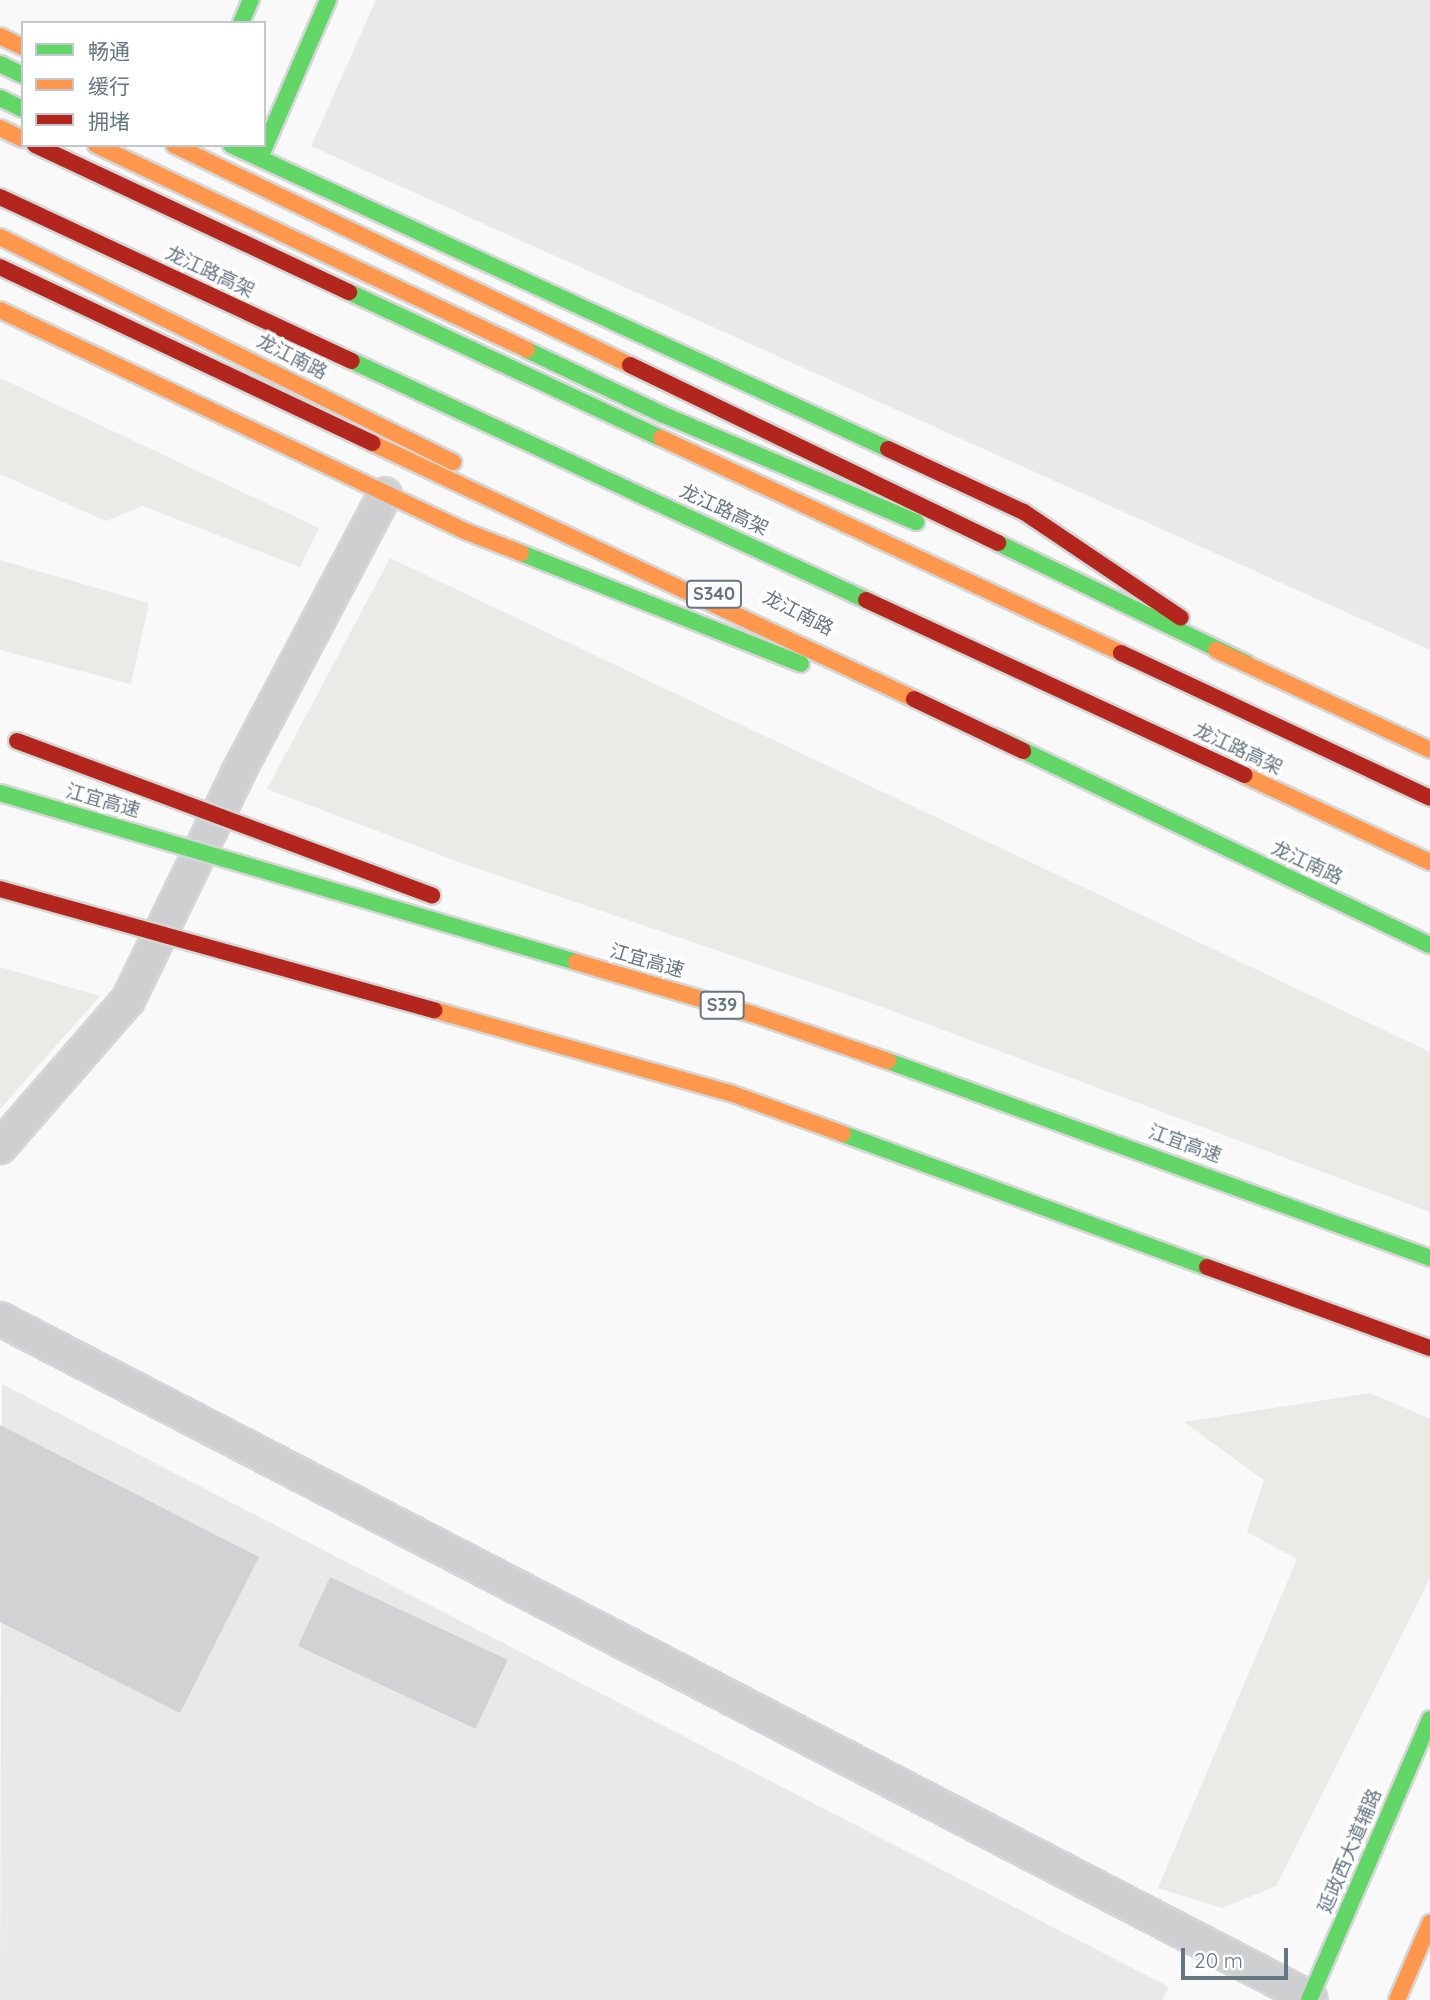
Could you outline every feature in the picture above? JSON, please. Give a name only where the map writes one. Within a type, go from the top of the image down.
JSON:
[{"type":"main road","points":[[242,21],[251,0]]},
{"type":"main road","points":[[266,144],[328,0]]},
{"type":"main road","points":[[0,36],[21,46]]},
{"type":"main road","points":[[0,64],[21,74]]},
{"type":"main road","points":[[0,98],[21,108]]},
{"type":"main road","points":[[0,128],[21,138]]},
{"type":"main road","name":"龙江路高架","points":[[39,147],[1430,798]]},
{"type":"main road","points":[[100,147],[664,415],[1246,663]]},
{"type":"main road","points":[[178,147],[1430,750]]},
{"type":"main road","points":[[235,147],[1024,512],[1246,663]]},
{"type":"main road","points":[[260,158],[265,147]]},
{"type":"main road","name":"龙江路高架","points":[[0,197],[1430,862]]},
{"type":"main road","name":"龙江南路","points":[[0,237],[177,321],[1023,751],[1430,945]]},
{"type":"main road","points":[[0,267],[1023,751]]},
{"type":"main road","points":[[0,310],[467,532],[1023,751]]},
{"type":"main road","points":[[0,737],[442,899]]},
{"type":"main road","name":"江宜高速","points":[[0,793],[752,1014],[1117,1141],[1430,1258]]},
{"type":"main road","points":[[0,890],[730,1093],[1430,1348]]},
{"type":"main road","points":[[507,923],[752,1014]]},
{"type":"main road","name":"延政西大道辅路","points":[[1309,1999],[1430,1719]]},
{"type":"main road","points":[[1396,2000],[1430,1923]]},
{"type":"street","points":[[0,1147],[128,1000],[238,773],[385,494]]},
{"type":"street","points":[[0,1319],[1309,1999]]},
{"type":"shaded area","points":[[376,0],[1430,0],[1430,650],[311,146]]},
{"type":"shaded area","points":[[0,378],[319,528],[300,567],[143,506],[106,521],[0,474]]},
{"type":"shaded area","points":[[390,558],[1430,1052],[1430,1212],[871,1003],[464,864],[267,789]]},
{"type":"shaded area","points":[[0,560],[149,603],[131,684],[0,650]]},
{"type":"shaded area","points":[[0,967],[100,996],[0,1109]]},
{"type":"shaded area","points":[[2,1384],[1169,1987],[1162,2000],[0,2000]]},
{"type":"shaded area","points":[[1370,1393],[1430,1419],[1430,1578],[1276,1886],[1222,1908],[1158,1888],[1297,1559],[1247,1532],[1264,1480],[1184,1422]]},
{"type":"building","points":[[0,1425],[259,1557],[180,1713],[0,1622]]},
{"type":"building","points":[[330,1577],[508,1660],[476,1729],[298,1646]]},
{"type":"traffic: fast","points":[[242,21],[251,0]]},
{"type":"traffic: fast","points":[[266,144],[328,0]]},
{"type":"traffic: fast","points":[[0,64],[21,74]]},
{"type":"traffic: fast","points":[[0,98],[21,108]]},
{"type":"traffic: fast","points":[[235,147],[888,449]]},
{"type":"traffic: fast","points":[[260,158],[265,147]]},
{"type":"traffic: fast","points":[[349,292],[661,438]]},
{"type":"traffic: fast","points":[[527,350],[664,415],[916,522]]},
{"type":"traffic: fast","points":[[352,361],[866,600]]},
{"type":"traffic: fast","points":[[998,543],[1246,663]]},
{"type":"traffic: fast","points":[[521,553],[801,664]]},
{"type":"traffic: fast","points":[[993,736],[1430,945]]},
{"type":"traffic: fast","points":[[0,793],[576,962]]},
{"type":"traffic: fast","points":[[888,1061],[1430,1258]]},
{"type":"traffic: fast","points":[[843,1134],[1207,1267]]},
{"type":"traffic: fast","points":[[1309,2000],[1430,1719]]},
{"type":"traffic: slow","points":[[0,36],[21,46]]},
{"type":"traffic: slow","points":[[0,128],[21,138]]},
{"type":"traffic: slow","points":[[100,147],[527,350]]},
{"type":"traffic: slow","points":[[178,147],[630,365]]},
{"type":"traffic: slow","points":[[0,237],[453,462]]},
{"type":"traffic: slow","points":[[0,310],[467,532],[521,553]]},
{"type":"traffic: slow","points":[[661,438],[1121,653]]},
{"type":"traffic: slow","points":[[372,443],[914,699]]},
{"type":"traffic: slow","points":[[1216,650],[1430,750]]},
{"type":"traffic: slow","points":[[1244,775],[1430,862]]},
{"type":"traffic: slow","points":[[576,962],[752,1014],[888,1061]]},
{"type":"traffic: slow","points":[[434,1010],[730,1093],[843,1134]]},
{"type":"traffic: slow","points":[[1397,2000],[1430,1923]]},
{"type":"traffic: jam","points":[[39,147],[349,292]]},
{"type":"traffic: jam","points":[[0,197],[352,361]]},
{"type":"traffic: jam","points":[[0,267],[372,443]]},
{"type":"traffic: jam","points":[[630,365],[998,543]]},
{"type":"traffic: jam","points":[[888,449],[1024,512],[1181,618]]},
{"type":"traffic: jam","points":[[866,600],[1244,775]]},
{"type":"traffic: jam","points":[[1121,653],[1430,798]]},
{"type":"traffic: jam","points":[[914,699],[1023,751]]},
{"type":"traffic: jam","points":[[17,741],[432,895]]},
{"type":"traffic: jam","points":[[0,889],[434,1010]]},
{"type":"traffic: jam","points":[[1207,1267],[1430,1348]]}]
